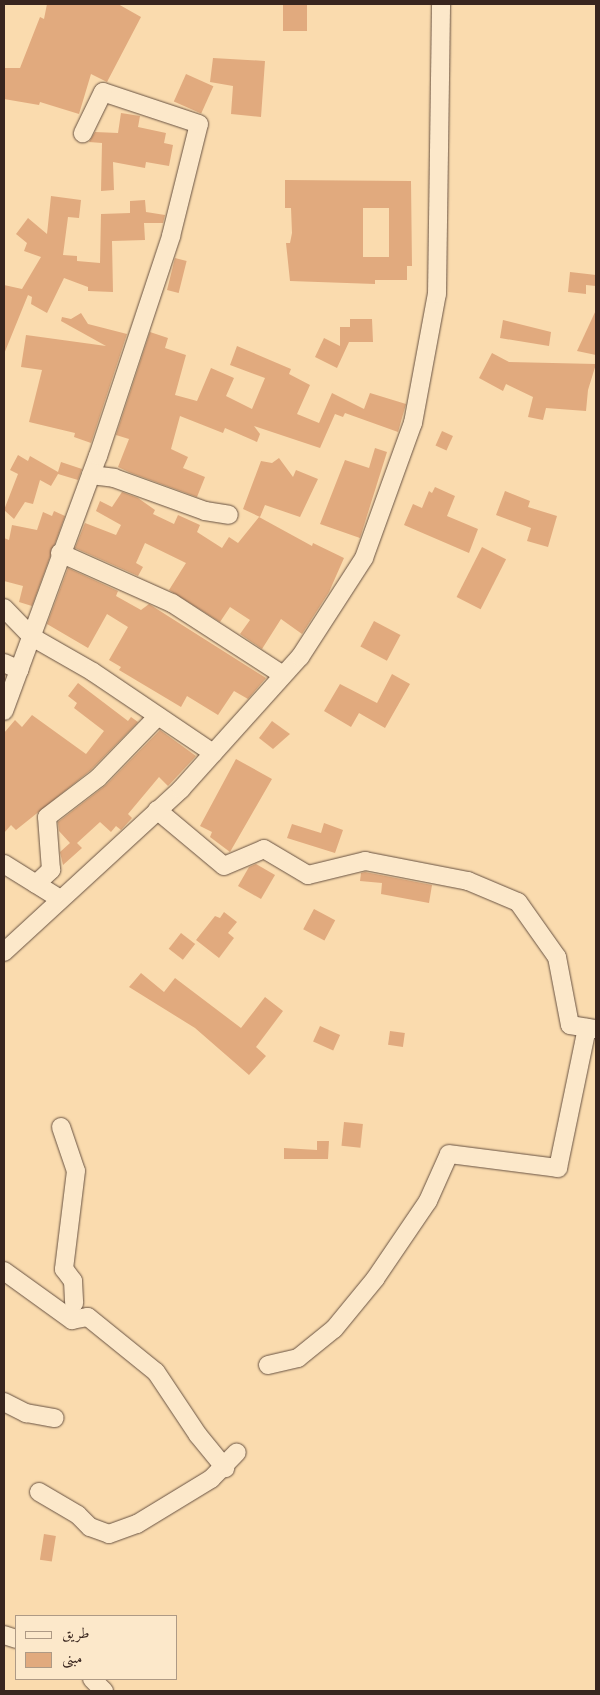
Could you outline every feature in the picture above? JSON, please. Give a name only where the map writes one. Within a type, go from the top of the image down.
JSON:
[{"type":"street","points":[[4,952],[157,810],[213,753],[300,657],[364,558],[414,423],[438,294],[441,4]]},
{"type":"street","points":[[4,711],[12,666],[32,638],[60,552],[91,475],[172,236],[199,124],[103,92],[84,133]]},
{"type":"street","points":[[91,475],[114,478],[205,511],[229,515]]},
{"type":"street","points":[[60,552],[172,603],[283,675]]},
{"type":"street","points":[[4,608],[32,638],[93,672],[213,753]]},
{"type":"street","points":[[36,884],[51,870],[47,817],[98,778],[158,716]]},
{"type":"street","points":[[157,810],[224,866],[264,849],[308,875],[364,861],[468,881],[518,902],[557,956],[570,1025],[592,1028],[558,1168],[449,1154],[428,1201],[375,1279],[334,1329],[298,1358],[268,1365]]},
{"type":"street","points":[[4,864],[60,899]]},
{"type":"street","points":[[61,1127],[76,1171],[64,1269],[73,1281],[74,1303]]},
{"type":"street","points":[[4,1271],[72,1320],[88,1317],[156,1372],[198,1435],[225,1468]]},
{"type":"street","points":[[4,1402],[26,1412],[55,1418]]},
{"type":"street","points":[[39,1492],[78,1515],[90,1527],[109,1534],[137,1524],[225,1468],[237,1452]]},
{"type":"street","points":[[93,1680],[104,1691]]},
{"type":"building","points":[[47,4],[118,4],[141,17],[107,82],[91,74],[79,114],[40,102],[39,105],[4,99],[4,68],[20,68],[40,17],[44,19]]},
{"type":"building","points":[[283,4],[307,4],[307,31],[283,31]]},
{"type":"building","points":[[213,58],[265,61],[261,117],[231,114],[233,86],[210,82]]},
{"type":"building","points":[[186,74],[213,86],[201,114],[174,101]]},
{"type":"building","points":[[121,113],[140,116],[138,127],[166,133],[164,143],[173,145],[169,166],[146,162],[145,168],[113,162],[114,190],[101,191],[102,143],[89,142],[95,132],[118,133]]},
{"type":"building","points":[[285,180],[411,181],[412,266],[407,266],[407,280],[375,280],[375,284],[290,281],[286,243],[290,243],[292,233],[291,208],[285,208]],"holes":[[[363,208],[389,208],[389,257],[363,257]]]},
{"type":"building","points":[[51,196],[81,200],[79,218],[68,217],[63,255],[77,256],[77,261],[100,263],[101,214],[130,213],[130,201],[145,200],[146,212],[165,215],[163,223],[144,223],[145,240],[112,241],[113,292],[88,291],[88,287],[64,278],[47,313],[31,304],[32,297],[28,295],[4,354],[4,285],[22,289],[41,257],[24,251],[27,243],[16,234],[28,218],[47,234]]},
{"type":"building","points":[[175,258],[187,261],[179,293],[167,290]]},
{"type":"building","points":[[570,272],[596,275],[596,286],[586,285],[586,294],[568,292]]},
{"type":"building","points":[[596,310],[596,355],[577,351]]},
{"type":"building","points":[[81,313],[88,324],[127,334],[91,443],[74,437],[75,433],[29,422],[42,370],[21,367],[26,335],[106,346],[61,321],[62,317],[71,319]]},
{"type":"building","points":[[350,319],[372,319],[373,342],[349,342],[337,368],[315,357],[324,338],[340,346],[340,327],[350,327]]},
{"type":"building","points":[[503,320],[551,332],[549,346],[500,338]]},
{"type":"building","points":[[150,332],[168,338],[165,348],[186,355],[175,395],[197,401],[211,368],[234,378],[226,396],[252,409],[265,378],[230,365],[237,346],[291,369],[289,374],[310,385],[297,414],[319,423],[332,393],[364,409],[370,393],[406,404],[398,432],[345,413],[343,417],[335,414],[320,448],[254,426],[260,434],[257,442],[225,428],[223,433],[180,416],[171,449],[188,457],[183,468],[205,477],[197,497],[131,473],[118,467],[129,439],[116,435]]},
{"type":"building","points":[[492,353],[509,362],[596,364],[588,390],[586,411],[546,408],[543,420],[528,417],[533,397],[506,384],[503,391],[479,378]]},
{"type":"building","points":[[442,431],[453,436],[446,450],[435,446]]},
{"type":"building","points":[[375,448],[387,452],[360,538],[320,524],[345,460],[369,468]]},
{"type":"building","points":[[18,455],[28,461],[30,456],[58,472],[61,462],[82,469],[78,480],[58,474],[51,486],[40,480],[33,504],[25,502],[14,519],[4,510],[18,474],[10,470]]},
{"type":"building","points":[[279,458],[293,477],[296,470],[318,479],[300,517],[265,505],[260,517],[243,509],[261,461],[272,463]]},
{"type":"building","points":[[435,487],[455,496],[447,516],[478,529],[469,553],[404,525],[413,504],[422,508],[429,491],[432,493]]},
{"type":"building","points":[[505,491],[530,501],[528,507],[557,516],[548,547],[527,541],[531,528],[496,515]]},
{"type":"building","points":[[122,492],[138,498],[155,510],[153,514],[174,524],[178,515],[200,525],[197,532],[222,548],[229,537],[238,543],[259,517],[312,546],[313,543],[344,558],[329,592],[302,634],[281,619],[262,649],[240,634],[250,620],[230,607],[220,622],[169,590],[186,563],[145,543],[136,563],[143,567],[138,576],[75,548],[85,523],[116,535],[121,525],[96,511],[100,501],[112,507]]},
{"type":"building","points":[[54,511],[65,516],[32,606],[19,602],[23,586],[4,581],[4,538],[9,540],[12,525],[37,530],[43,512],[52,516]]},
{"type":"building","points":[[482,547],[506,559],[481,609],[457,597]]},
{"type":"building","points":[[68,568],[118,591],[116,596],[141,610],[149,604],[266,678],[248,699],[234,691],[218,715],[187,696],[181,707],[119,670],[121,667],[109,660],[128,627],[107,614],[88,648],[47,624]]},
{"type":"building","points":[[374,621],[400,635],[387,661],[360,647]]},
{"type":"building","points":[[392,674],[410,684],[385,728],[359,713],[351,727],[324,711],[340,684],[377,703]]},
{"type":"building","points":[[78,683],[128,721],[131,717],[138,722],[91,770],[16,830],[11,825],[4,833],[4,733],[15,720],[22,727],[32,715],[86,754],[104,731],[74,708],[77,703],[68,696]]},
{"type":"building","points":[[272,721],[290,734],[273,749],[259,738]]},
{"type":"building","points":[[160,730],[196,756],[168,786],[159,777],[128,814],[132,818],[121,830],[116,826],[111,832],[100,822],[77,843],[82,848],[63,865],[60,852],[70,843],[59,831],[58,822],[106,785]]},
{"type":"building","points":[[236,759],[272,779],[230,852],[210,837],[212,832],[200,826]]},
{"type":"building","points":[[324,823],[343,830],[335,853],[287,838],[292,824],[321,833]]},
{"type":"building","points":[[256,864],[275,875],[261,899],[238,886],[249,867]]},
{"type":"building","points":[[365,872],[432,885],[429,903],[381,894],[382,883],[360,881],[361,873]]},
{"type":"building","points":[[314,909],[335,920],[324,941],[303,929]]},
{"type":"building","points":[[224,912],[237,922],[228,933],[234,938],[219,958],[196,940],[215,916],[220,918]]},
{"type":"building","points":[[181,933],[195,944],[183,960],[169,949]]},
{"type":"building","points":[[141,973],[164,992],[175,978],[241,1028],[265,997],[283,1011],[256,1047],[266,1056],[249,1075],[195,1028],[129,987]]},
{"type":"building","points":[[320,1026],[340,1035],[333,1050],[313,1042]]},
{"type":"building","points":[[390,1031],[405,1033],[403,1047],[388,1045]]},
{"type":"building","points":[[344,1122],[363,1124],[360,1148],[341,1146]]},
{"type":"building","points":[[317,1141],[329,1141],[328,1159],[284,1159],[284,1148],[317,1150]]},
{"type":"building","points":[[44,1534],[56,1536],[52,1562],[40,1560]]}]
